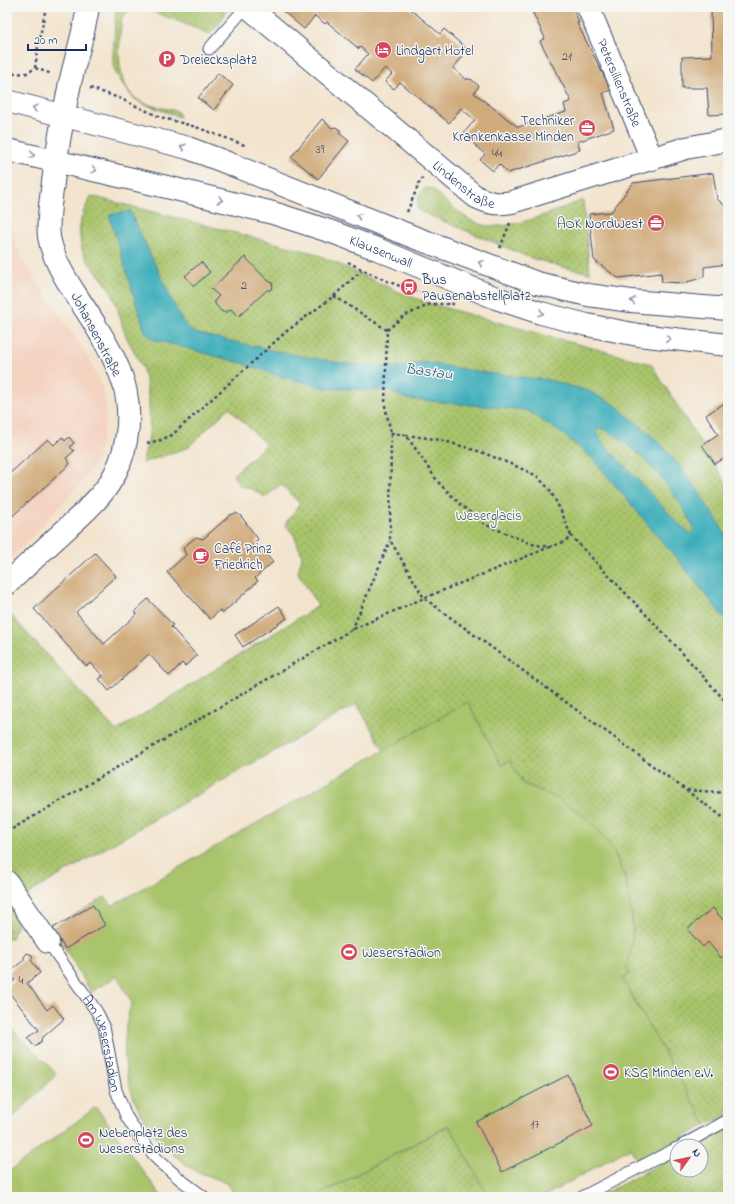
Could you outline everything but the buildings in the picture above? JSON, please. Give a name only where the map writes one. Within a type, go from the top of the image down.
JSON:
[{"type":"main road","name":"Johansenstraße","points":[[7,584],[88,508],[109,484],[125,447],[128,429],[126,393],[121,376],[102,336],[58,265],[49,236],[49,222],[56,161],[63,116],[85,29],[88,7]]},
{"type":"main road","name":"Lindenstraße","points":[[247,7],[476,197],[488,203],[500,204],[512,202],[686,148],[728,140]]},
{"type":"main road","name":"Petersilienstraße","points":[[588,7],[652,159]]},
{"type":"main road","name":"Klausenwall","points":[[7,101],[188,148],[419,239],[538,283],[588,295],[631,301],[728,309]]},
{"type":"main road","name":"Klausenwall","points":[[7,150],[273,213],[340,235],[496,298],[541,313],[638,336],[728,345]]},
{"type":"main road","name":"Am Weserstadion","points":[[7,882],[48,942]]},
{"type":"lane","points":[[209,49],[247,7]]},
{"type":"lane","name":"Am Weserstadion","points":[[48,942],[97,1012],[104,1026],[116,1090],[126,1116],[140,1138],[158,1160],[204,1197]]},
{"type":"lane","points":[[695,1138],[728,1120]]},
{"type":"lane","points":[[582,1197],[669,1152]]},
{"type":"path","points":[[7,74],[28,73],[35,68],[46,7]]},
{"type":"path","points":[[35,68],[119,98],[160,117],[196,127],[248,147]]},
{"type":"path","points":[[407,212],[420,181],[435,163]]},
{"type":"path","points":[[499,250],[512,219],[512,202]]},
{"type":"path","points":[[400,210],[414,214]]},
{"type":"path","points":[[342,259],[376,277],[421,293],[435,296]]},
{"type":"path","points":[[125,447],[161,440],[172,435],[287,331],[334,296],[362,270]]},
{"type":"path","points":[[334,296],[387,330]]},
{"type":"path","points":[[387,330],[404,316],[431,304],[458,302],[450,300]]},
{"type":"path","points":[[352,630],[390,540],[391,433],[385,406],[387,330]]},
{"type":"path","points":[[391,433],[441,440],[474,450],[537,476],[550,490],[571,536],[676,646],[728,704]]},
{"type":"path","points":[[406,435],[438,482],[461,505],[484,524],[532,544],[550,547]]},
{"type":"path","points":[[7,832],[352,630],[424,598],[564,542],[571,536]]},
{"type":"path","points":[[390,540],[424,598],[728,821]]},
{"type":"path","points":[[686,790],[728,793]]},
{"type":"shaded area","points":[[7,201],[16,245],[27,267],[88,357],[102,386],[105,399],[106,418],[98,457],[86,477],[7,564]]},
{"type":"green space","points":[[116,7],[134,7],[122,17],[119,49],[121,71],[128,90],[139,101],[149,105],[177,111],[180,117],[144,104],[135,99],[129,93],[116,74],[113,64],[113,55]]},
{"type":"green space","points":[[142,7],[225,7],[225,11],[220,22],[210,34]]},
{"type":"green space","points":[[426,188],[432,189],[465,217],[477,223],[488,226],[515,224],[530,220],[583,200],[590,273],[531,258],[419,211],[417,204],[418,198]]},
{"type":"green space","name":"Weserglacis","points":[[91,196],[314,253],[399,292],[431,304],[651,364],[728,486],[728,1115],[706,1125],[622,979],[630,955],[633,927],[626,879],[614,851],[595,826],[551,795],[523,784],[510,760],[501,765],[468,702],[384,751],[357,704],[150,822],[28,894],[12,938],[7,938],[7,611],[116,731],[318,606],[298,573],[302,556],[294,535],[285,524],[300,504],[281,484],[265,497],[254,490],[239,485],[233,475],[266,445],[229,408],[187,448],[142,463],[150,426],[146,382],[142,367],[125,334],[112,293],[85,257],[81,245],[81,219]]},
{"type":"green space","name":"Weserstadion","points":[[468,702],[501,765],[510,760],[523,784],[564,802],[581,814],[596,828],[608,843],[618,861],[625,881],[631,912],[631,944],[626,968],[630,974],[622,979],[706,1125],[681,1138],[669,1138],[669,1145],[638,1161],[630,1148],[543,1197],[489,1197],[449,1125],[315,1197],[235,1197],[231,1188],[227,1184],[191,1168],[175,1156],[150,1128],[140,1112],[127,1077],[125,1038],[126,1025],[132,1003],[117,976],[91,992],[53,928],[105,897],[112,906]]},
{"type":"green space","points":[[7,1024],[57,1074],[7,1123]]},
{"type":"green space","name":"Nebenplatz des Weserstadions","points":[[96,1107],[162,1197],[7,1197],[7,1173]]},
{"type":"green space","points":[[450,1125],[489,1197],[315,1197]]},
{"type":"green space","points":[[728,1128],[728,1197],[598,1197],[669,1159],[669,1178],[709,1178],[709,1138]]},
{"type":"water","name":"Bastau","points":[[130,211],[181,319],[194,333],[280,352],[340,363],[377,367],[403,367],[421,362],[487,373],[549,380],[588,391],[614,404],[660,443],[687,475],[719,523],[728,540],[728,623],[692,577],[594,460],[564,435],[528,411],[406,399],[391,391],[325,388],[279,376],[245,364],[152,339],[145,332],[109,215]],"holes":[[[599,428],[612,433],[641,456],[655,471],[680,503],[689,518],[694,531],[690,534],[677,522],[604,444],[596,432]]]},
{"type":"place","name":"Lindgart Hotel","points":[[383,50]]},
{"type":"place","name":"Dreiecksplatz","points":[[167,59]]},
{"type":"place","name":"Techniker Krankenkasse Minden","points":[[587,128]]},
{"type":"place","name":"AOK NordWest","points":[[656,223]]},
{"type":"place","name":"Bus Pausenabstellplatz","points":[[409,287]]},
{"type":"place","name":"Café Prinz Friedrich","points":[[201,556]]},
{"type":"place","name":"Weserstadion","points":[[349,952]]},
{"type":"place","name":"KSG Minden e.V.","points":[[611,1072]]},
{"type":"place","name":"Nebenplatz des Weserstadions","points":[[86,1140]]}]
